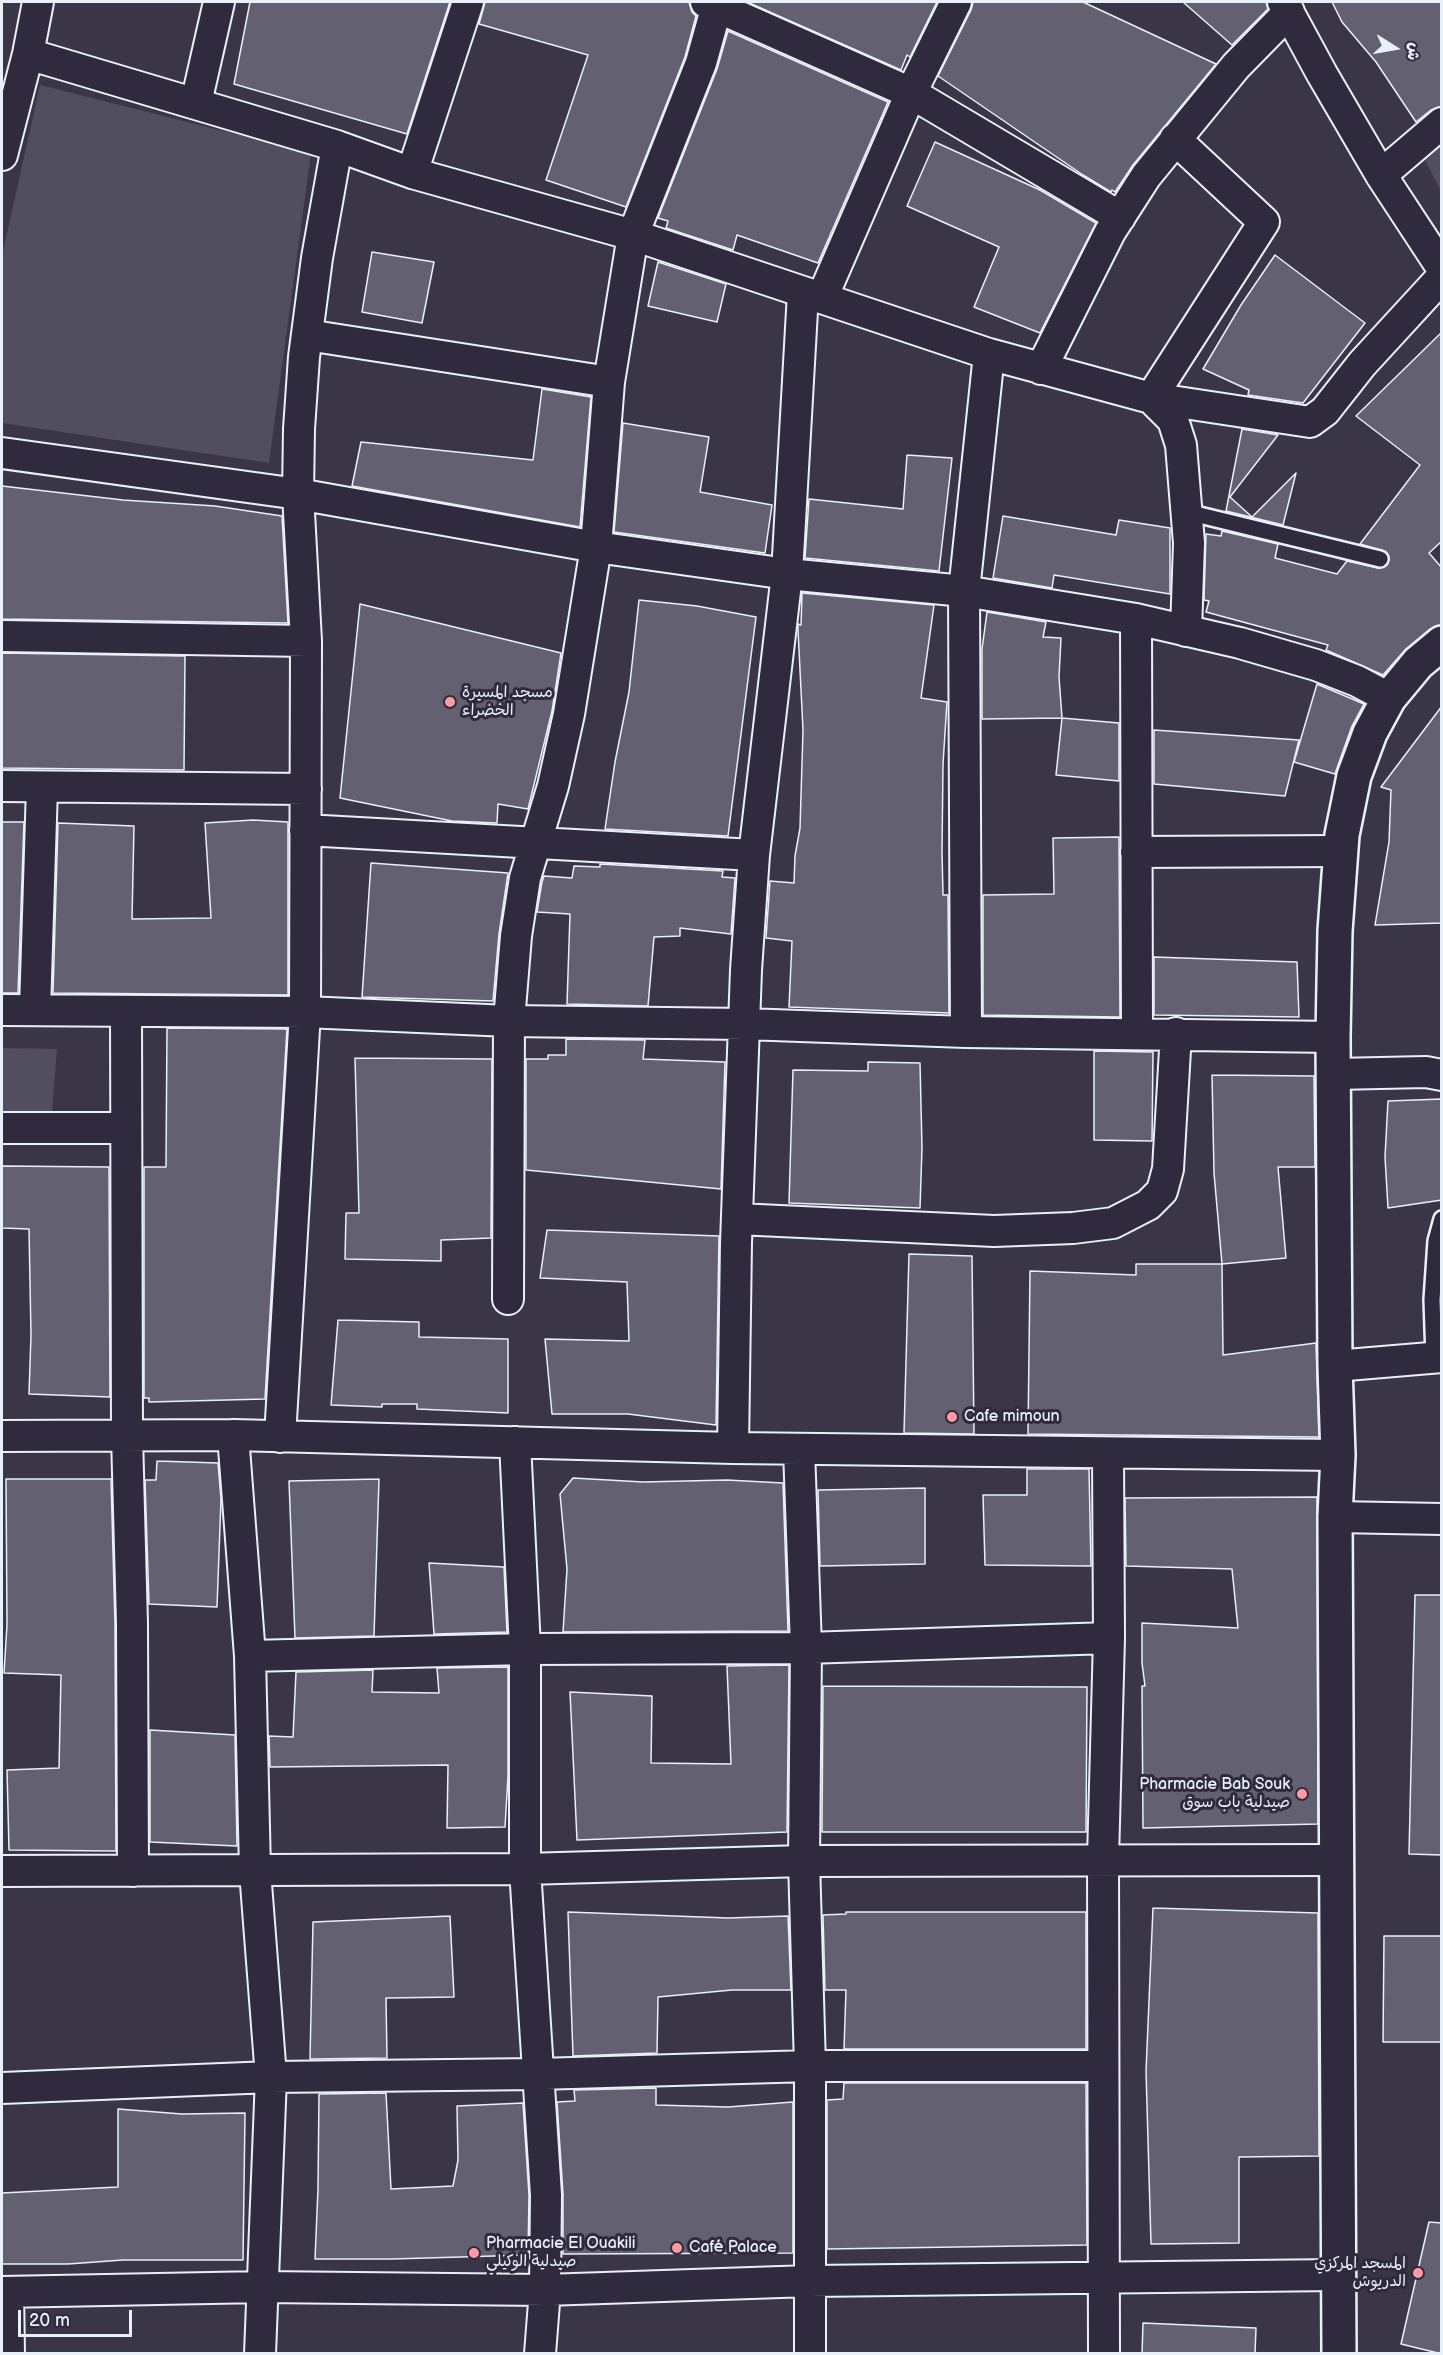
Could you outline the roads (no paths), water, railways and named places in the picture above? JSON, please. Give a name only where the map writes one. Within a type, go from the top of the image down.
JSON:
[{"type":"street","points":[[2,155],[28,54],[38,2]]},
{"type":"street","points":[[196,103],[219,2]]},
{"type":"street","points":[[412,173],[468,2]]},
{"type":"street","points":[[733,1448],[736,1219],[754,855],[787,574],[812,296],[956,2]]},
{"type":"street","points":[[508,1299],[509,1021],[516,936],[523,890],[529,860],[537,842],[553,786],[569,714],[596,547],[609,382],[633,235],[701,63],[714,3],[911,93],[1120,217]]},
{"type":"street","points":[[1041,369],[1076,297],[1120,217],[1146,176],[1286,7],[1322,75],[1381,175],[1442,268]]},
{"type":"street","points":[[28,54],[337,146],[412,173],[633,235],[989,354],[1151,398],[1310,422],[1325,411],[1362,364],[1442,277]]},
{"type":"street","points":[[1381,175],[1442,123]]},
{"type":"street","points":[[1151,398],[1264,222],[1175,139]]},
{"type":"street","points":[[280,1437],[305,1012],[306,641],[298,494],[299,429],[317,258],[337,146]]},
{"type":"street","points":[[307,336],[609,382]]},
{"type":"street","points":[[966,1032],[964,591],[989,354]]},
{"type":"street","points":[[1151,398],[1173,420],[1181,445],[1189,543],[1186,631]]},
{"type":"street","points":[[2,453],[298,494],[596,547],[787,574],[964,591],[1136,619],[1316,665],[1357,681],[1389,698]]},
{"type":"street","points":[[1136,619],[1137,1033]]},
{"type":"street","points":[[2,636],[306,641]]},
{"type":"street","points":[[1339,2354],[1335,1860],[1335,1517],[1338,1455],[1335,1366],[1333,1036],[1335,931],[1340,851],[1354,776],[1370,733],[1389,698],[1418,663],[1442,643]]},
{"type":"street","points":[[2,786],[306,789]]},
{"type":"street","points":[[35,1010],[42,787]]},
{"type":"street","points":[[305,830],[754,855]]},
{"type":"street","points":[[1136,852],[1340,851]]},
{"type":"street","points":[[2,1010],[305,1012],[509,1021],[745,1023],[966,1032],[1333,1036]]},
{"type":"street","points":[[126,1011],[127,1435],[132,1624],[133,1871]]},
{"type":"street","points":[[736,1219],[994,1231],[1073,1228],[1113,1223],[1148,1205],[1162,1191],[1168,1169],[1176,1033]]},
{"type":"street","points":[[1335,1074],[1426,1072],[1442,1075]]},
{"type":"street","points":[[2,1128],[125,1128]]},
{"type":"street","points":[[1335,1366],[1438,1357]]},
{"type":"street","points":[[233,1435],[250,1656],[255,1871],[271,2077],[260,2354]]},
{"type":"street","points":[[2,1436],[233,1435],[733,1448],[1338,1455]]},
{"type":"street","points":[[515,1442],[525,1649],[525,1869],[546,2195],[545,2290],[540,2354]]},
{"type":"street","points":[[799,1449],[806,1648],[804,1861],[810,2066],[810,2354]]},
{"type":"street","points":[[1104,2354],[1106,2279],[1102,2066],[1103,1859],[1108,1638],[1108,1454]]},
{"type":"street","points":[[1335,1517],[1442,1519]]},
{"type":"street","points":[[250,1656],[525,1649],[806,1648],[1108,1638]]},
{"type":"street","points":[[2,1871],[525,1869],[804,1861],[1335,1860]]},
{"type":"street","points":[[2,2088],[271,2077],[538,2074],[810,2066],[1102,2066]]},
{"type":"street","points":[[9,2354],[5,2292],[262,2287],[545,2290],[810,2281],[1337,2275]]},
{"type":"lane","points":[[1187,512],[1380,559]]},
{"type":"lane","points":[[1438,1357],[1432,1300],[1436,1241],[1442,1219]]},
{"type":"place","name":"مسجد المسيرة الخضراء","points":[[450,702]]},
{"type":"place","name":"Cafe mimoun","points":[[952,1417]]},
{"type":"place","name":"Pharmacie Bab Souk صيدلية باب سوق","points":[[1302,1794]]},
{"type":"place","name":"Café Palace","points":[[677,2248]]},
{"type":"place","name":"Pharmacie El Ouakili صيدلية الوكيلي","points":[[474,2253]]},
{"type":"place","name":"المسجد المركزي الدريوش","points":[[1418,2273]]}]
